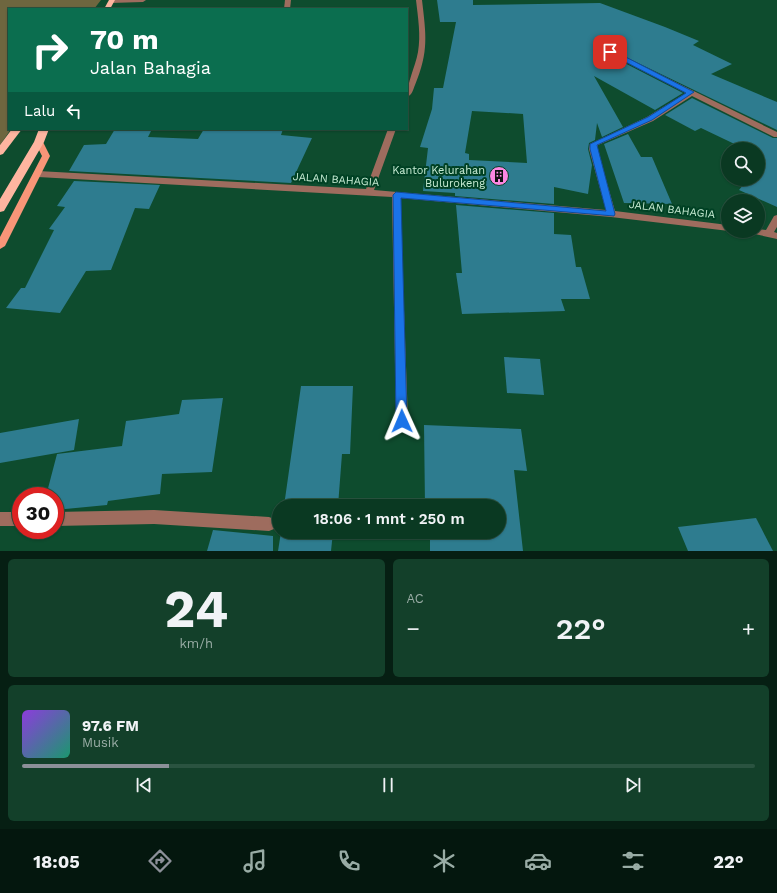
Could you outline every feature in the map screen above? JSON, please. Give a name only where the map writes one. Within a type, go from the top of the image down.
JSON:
[{"type":"highway","points":[[0,152],[16,130]]},
{"type":"highway","points":[[0,208],[39,142],[44,130]]},
{"type":"main road","points":[[0,246],[46,156],[39,142]]},
{"type":"street","points":[[111,0],[143,0]]},
{"type":"street","points":[[408,93],[413,83],[422,48],[423,37],[419,0]]},
{"type":"street","points":[[610,52],[777,136]]},
{"type":"street","points":[[611,214],[593,149],[594,144],[650,119],[691,92]]},
{"type":"street","points":[[369,192],[392,130]]},
{"type":"street","name":"JALAN BAHAGIA","points":[[38,174],[369,192],[611,214],[721,227]]},
{"type":"street","points":[[396,195],[402,421]]},
{"type":"street","points":[[773,234],[777,218]]},
{"type":"street","points":[[64,519],[154,517],[269,524]]},
{"type":"street","points":[[0,519],[12,519]]},
{"type":"shaded area","points":[[0,0],[101,0],[95,8],[8,8],[8,130],[10,130],[0,145]]},
{"type":"building","points":[[437,0],[473,0],[473,5],[600,3],[699,41],[693,45],[732,64],[711,74],[777,102],[777,130],[609,49],[606,51],[607,54],[683,93],[655,110],[594,76],[623,127],[602,137],[597,123],[595,140],[589,143],[588,149],[592,165],[588,194],[554,187],[554,204],[455,196],[455,193],[423,191],[428,148],[420,147],[432,109],[434,88],[443,88],[456,22],[440,22]],"holes":[[[472,111],[523,114],[527,163],[469,160],[469,154],[465,153]]]},
{"type":"building","points":[[692,98],[773,138],[777,138],[777,207],[765,202],[765,194],[748,194],[739,190],[742,186],[765,186],[765,142],[730,142],[701,128],[695,131],[665,115]]},
{"type":"building","points":[[114,130],[152,130],[148,137],[198,139],[203,130],[283,130],[281,135],[312,138],[291,183],[69,171],[84,145],[106,144]]},
{"type":"building","points":[[628,134],[641,157],[652,157],[672,204],[624,203],[604,144]]},
{"type":"building","points":[[74,181],[160,185],[149,209],[135,208],[111,270],[86,271],[60,313],[6,308],[21,288],[25,288],[54,230],[49,229],[65,207],[57,206]]},
{"type":"building","points":[[456,205],[554,213],[554,234],[571,235],[576,267],[581,267],[590,299],[561,299],[565,311],[462,314],[456,273],[462,273]]},
{"type":"building","points":[[504,357],[540,359],[544,395],[507,393]]},
{"type":"building","points":[[301,386],[353,386],[350,454],[342,454],[339,499],[285,499]]},
{"type":"building","points":[[223,398],[212,472],[162,474],[160,494],[108,501],[107,505],[64,509],[64,487],[48,487],[57,454],[122,446],[126,421],[179,414],[182,400]]},
{"type":"building","points":[[79,419],[74,450],[0,463],[0,433]]},
{"type":"building","points":[[424,425],[521,429],[527,471],[514,470],[523,551],[430,551],[430,539],[506,539],[506,499],[425,499]]},
{"type":"building","points":[[756,518],[773,551],[688,551],[678,527]]},
{"type":"building","points":[[213,530],[272,536],[273,539],[273,551],[207,551]]},
{"type":"building","points":[[280,539],[332,539],[331,551],[278,551]]},
{"type":"place","name":"Kantor Kelurahan Bulurokeng","points":[[499,176]]},
{"type":"route","points":[[402,421],[396,195],[611,214],[593,149],[594,144],[650,119],[691,92],[610,52]]}]
